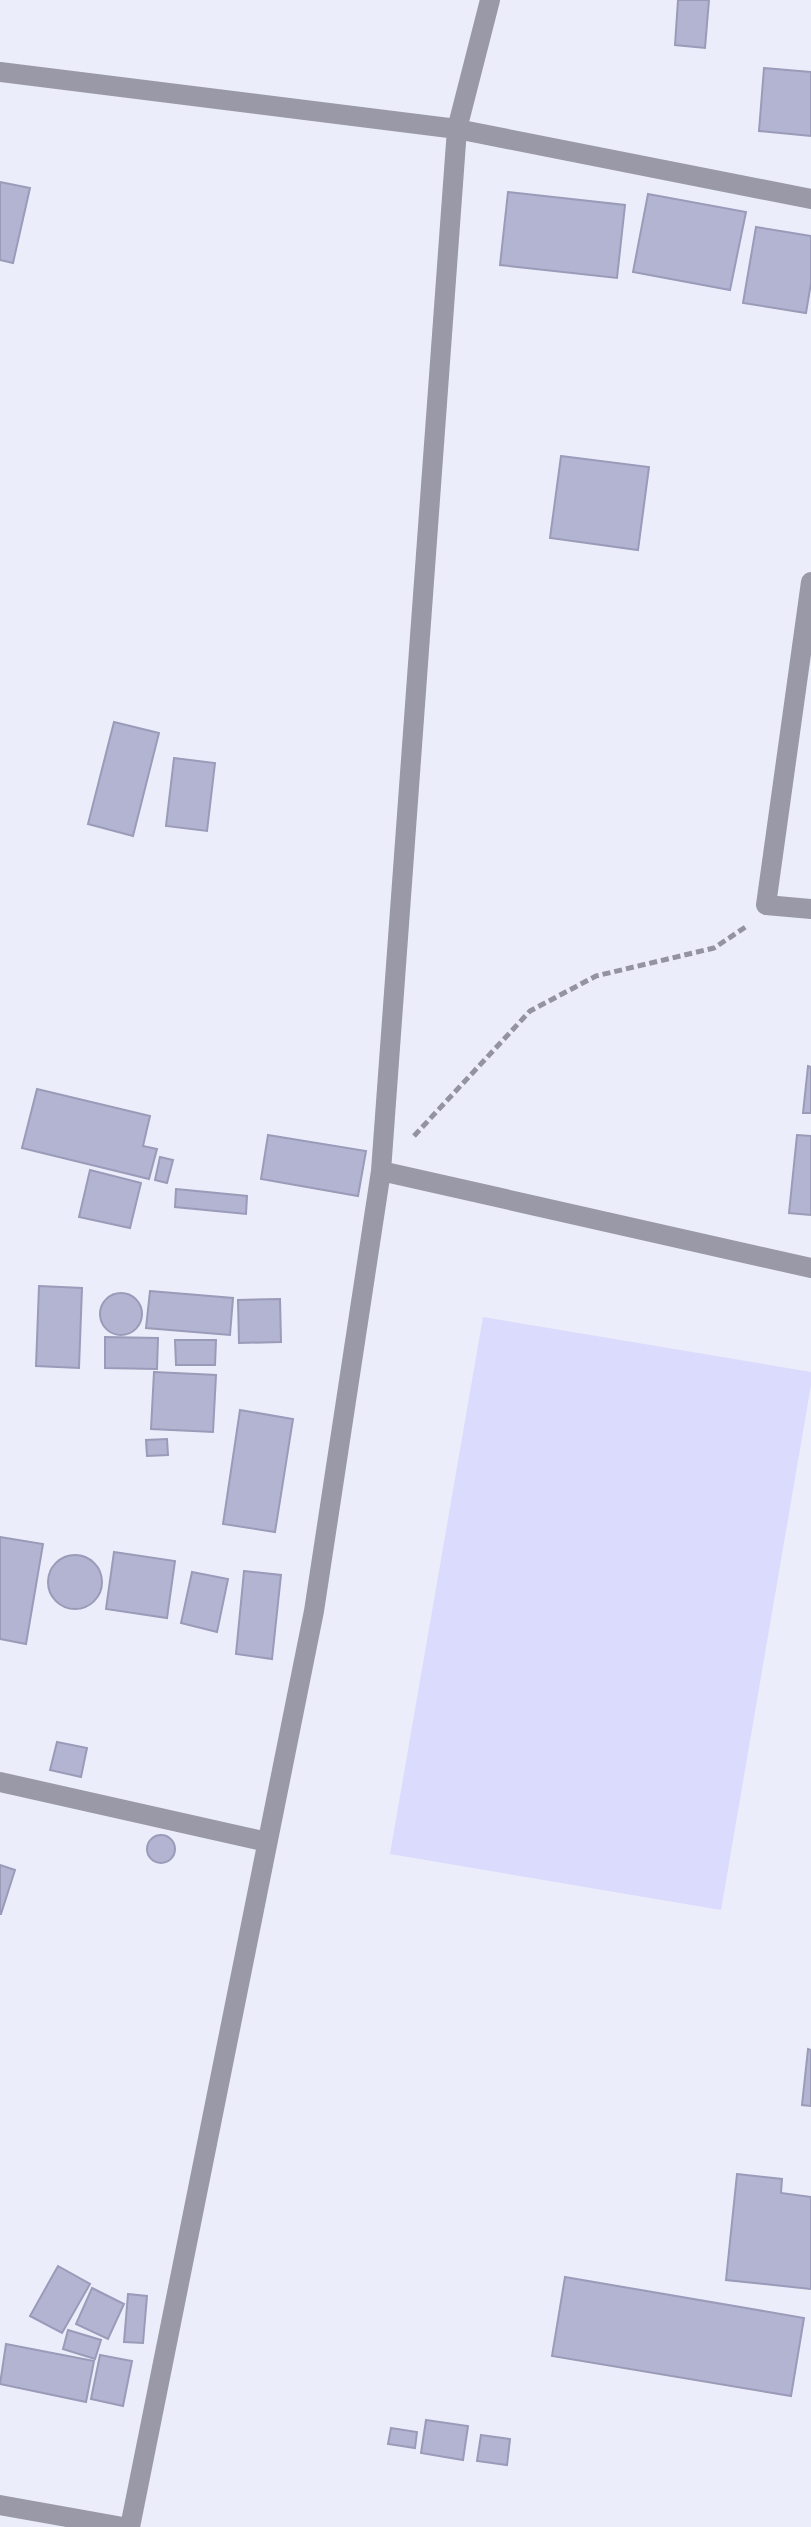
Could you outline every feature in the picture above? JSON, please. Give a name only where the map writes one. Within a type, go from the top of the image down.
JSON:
[{"type":"street","points":[[130,2527],[314,1611],[381,1171],[457,129],[490,0]]},
{"type":"street","points":[[0,72],[457,129],[811,199]]},
{"type":"street","points":[[811,582],[766,905],[811,909]]},
{"type":"street","points":[[381,1171],[811,1268]]},
{"type":"street","points":[[0,1782],[267,1842]]},
{"type":"street","points":[[0,2505],[123,2527]]},
{"type":"path","points":[[381,1171],[530,1011],[596,976],[714,948],[755,921],[766,905]]},
{"type":"shaded area","points":[[483,1317],[811,1372],[721,1910],[390,1854]]},
{"type":"building","points":[[678,0],[709,0],[705,48],[675,45]]},
{"type":"building","points":[[764,68],[811,72],[811,136],[759,131]]},
{"type":"building","points":[[0,182],[30,188],[13,263],[0,260]]},
{"type":"building","points":[[508,192],[625,205],[617,278],[500,265]]},
{"type":"building","points":[[648,194],[746,212],[730,290],[633,272]]},
{"type":"building","points":[[756,227],[811,236],[811,283],[806,313],[743,303]]},
{"type":"building","points":[[561,456],[649,467],[638,550],[550,538]]},
{"type":"building","points":[[114,722],[159,733],[133,836],[88,824]]},
{"type":"building","points":[[174,758],[215,763],[207,831],[166,826]]},
{"type":"building","points":[[808,1066],[811,1067],[811,1113],[803,1113]]},
{"type":"building","points":[[37,1089],[150,1116],[143,1146],[157,1149],[149,1179],[22,1148]]},
{"type":"building","points":[[268,1135],[366,1151],[358,1196],[261,1179]]},
{"type":"building","points":[[797,1135],[811,1136],[811,1215],[789,1213]]},
{"type":"building","points":[[160,1157],[173,1160],[167,1183],[155,1180]]},
{"type":"building","points":[[90,1170],[141,1183],[130,1228],[79,1217]]},
{"type":"building","points":[[176,1189],[247,1196],[246,1214],[175,1207]]},
{"type":"building","points":[[39,1286],[82,1288],[79,1368],[36,1366]]},
{"type":"building","points":[[150,1291],[233,1298],[230,1335],[146,1328]]},
{"type":"building","points":[[121,1293],[136,1299],[142,1314],[136,1329],[121,1335],[106,1329],[100,1314],[106,1299]]},
{"type":"building","points":[[280,1299],[281,1342],[239,1343],[238,1300]]},
{"type":"building","points":[[105,1337],[158,1338],[157,1369],[105,1368]]},
{"type":"building","points":[[175,1340],[216,1340],[215,1365],[176,1365]]},
{"type":"building","points":[[154,1372],[216,1375],[213,1432],[151,1429]]},
{"type":"building","points":[[240,1410],[293,1419],[275,1532],[223,1524]]},
{"type":"building","points":[[167,1439],[168,1455],[147,1456],[146,1440]]},
{"type":"building","points":[[0,1537],[43,1544],[26,1644],[0,1639]]},
{"type":"building","points":[[114,1552],[175,1561],[167,1618],[106,1609]]},
{"type":"building","points":[[75,1555],[94,1563],[102,1582],[94,1601],[75,1609],[56,1601],[48,1582],[56,1563]]},
{"type":"building","points":[[244,1571],[281,1575],[272,1659],[236,1654]]},
{"type":"building","points":[[192,1572],[228,1579],[217,1632],[181,1623]]},
{"type":"building","points":[[57,1742],[87,1748],[81,1777],[50,1770]]},
{"type":"building","points":[[161,1835],[171,1839],[175,1849],[171,1859],[161,1863],[151,1859],[147,1849],[151,1839]]},
{"type":"building","points":[[0,1865],[15,1870],[1,1914],[0,1914]]},
{"type":"building","points":[[808,2049],[811,2050],[811,2106],[802,2105]]},
{"type":"building","points":[[737,2174],[782,2179],[781,2193],[811,2197],[811,2289],[726,2280]]},
{"type":"building","points":[[58,2266],[90,2284],[62,2333],[30,2316]]},
{"type":"building","points":[[565,2277],[804,2318],[791,2396],[552,2356]]},
{"type":"building","points":[[92,2288],[124,2304],[108,2339],[76,2324]]},
{"type":"building","points":[[128,2294],[147,2296],[143,2343],[124,2342]]},
{"type":"building","points":[[68,2330],[101,2340],[95,2359],[63,2349]]},
{"type":"building","points":[[6,2344],[94,2361],[86,2402],[0,2384]]},
{"type":"building","points":[[100,2355],[132,2361],[123,2406],[91,2399]]},
{"type":"building","points":[[426,2420],[468,2426],[463,2460],[421,2453]]},
{"type":"building","points":[[391,2428],[417,2432],[415,2448],[388,2444]]},
{"type":"building","points":[[481,2435],[510,2439],[507,2465],[477,2461]]}]
